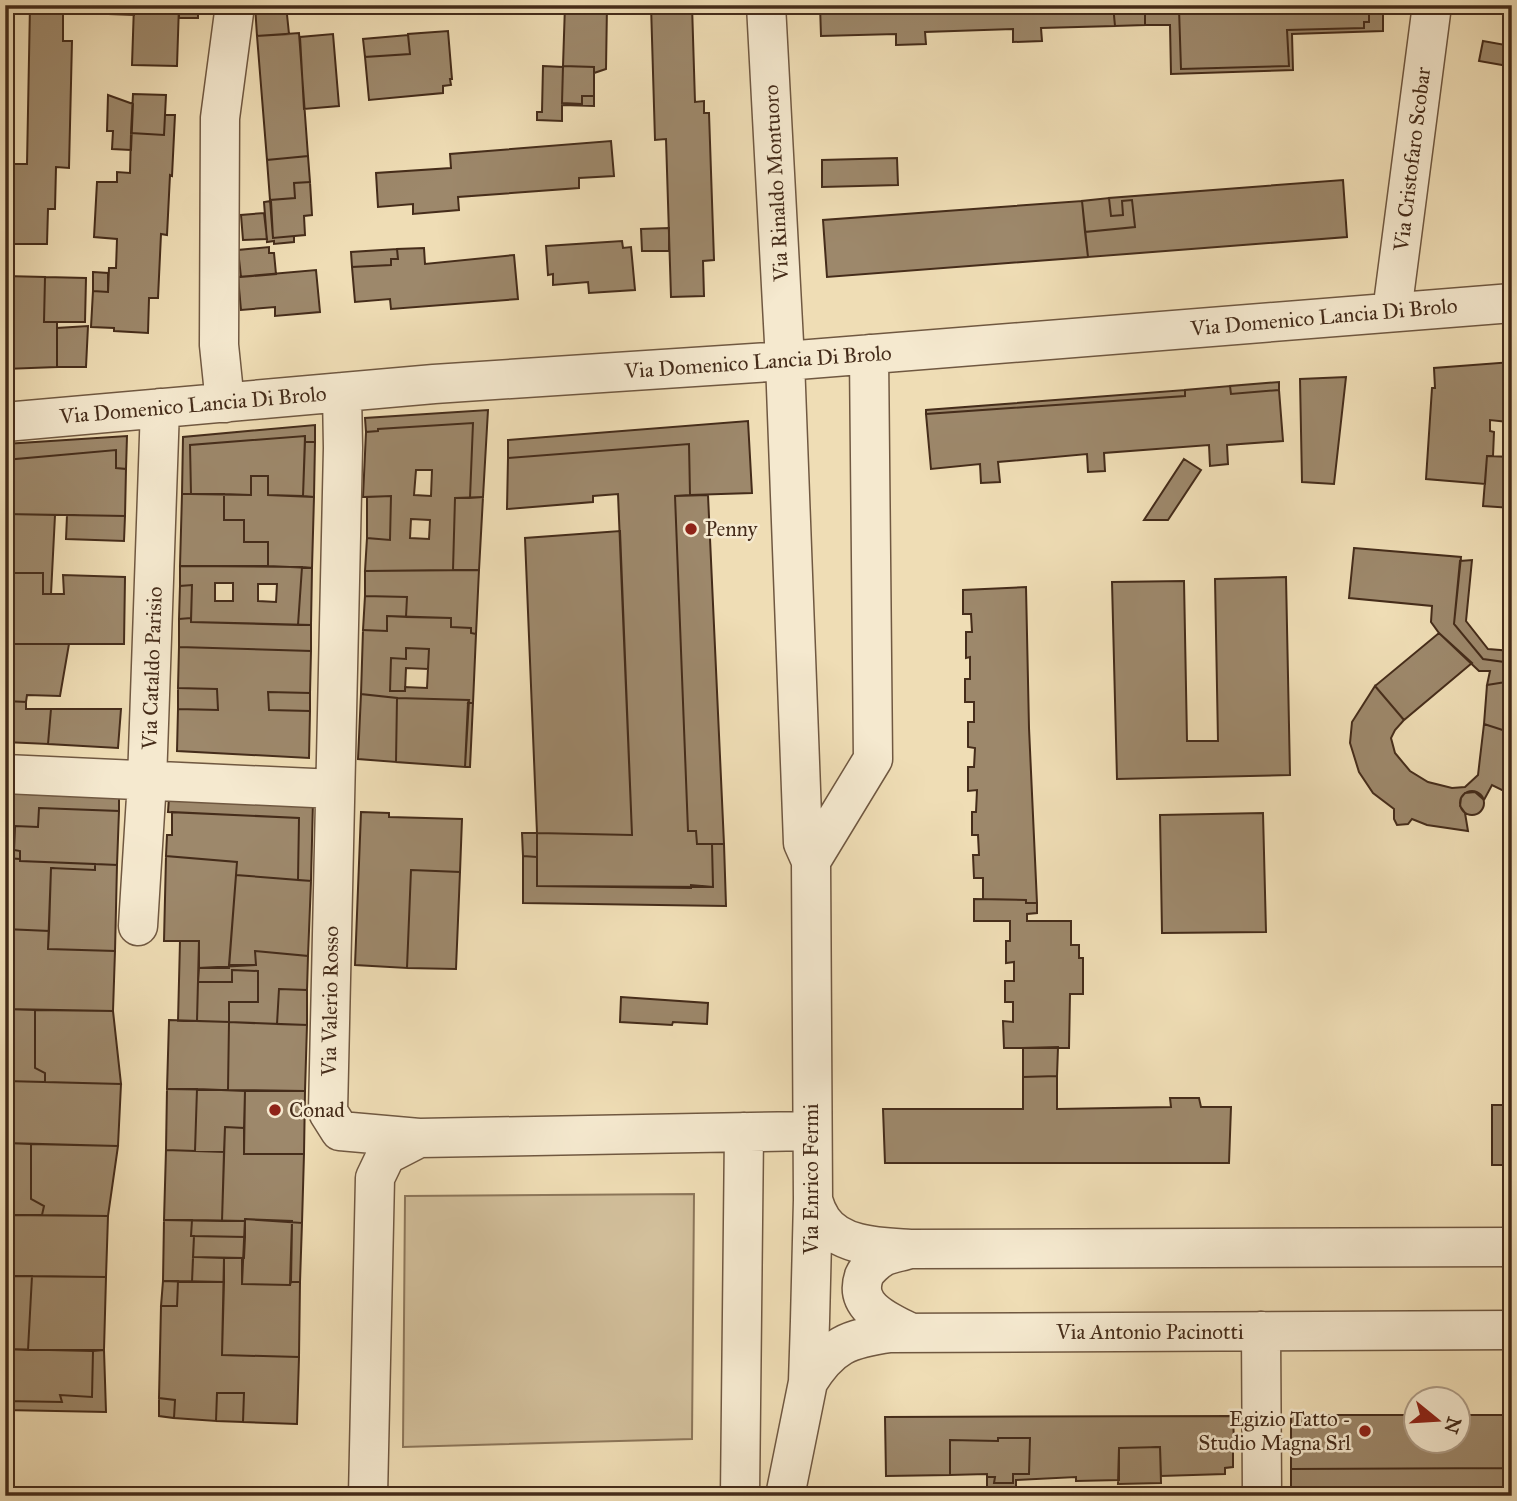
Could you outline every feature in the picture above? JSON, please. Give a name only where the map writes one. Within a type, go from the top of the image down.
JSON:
[{"type":"street","points":[[225,402],[219,345],[220,118],[235,5]]},
{"type":"street","name":"Via Rinaldo Montuoro","points":[[766,5],[785,361],[803,843],[811,861]]},
{"type":"street","name":"Via Cristofaro Scobar","points":[[1392,312],[1432,5]]},
{"type":"street","name":"Via Domenico Lancia Di Brolo","points":[[5,422],[342,392],[785,361],[1512,303]]},
{"type":"street","points":[[811,861],[873,759],[869,354]]},
{"type":"street","points":[[5,774],[335,789],[342,392]]},
{"type":"street","name":"Via Cataldo Parisio","points":[[138,926],[147,781],[160,408]]},
{"type":"street","name":"Via Valerio Rosso","points":[[335,789],[328,1112],[340,1130],[419,1138]]},
{"type":"street","name":"Via Enrico Fermi","points":[[785,1496],[807,1382],[813,1200],[811,861]]},
{"type":"street","points":[[368,1496],[375,1178],[386,1154],[419,1138],[811,1131]]},
{"type":"street","points":[[740,1496],[744,1132]]},
{"type":"street","points":[[813,1200],[828,1228],[842,1237],[863,1243],[910,1249],[1512,1247]]},
{"type":"street","points":[[910,1249],[882,1258],[866,1271],[860,1287],[864,1302],[880,1316],[911,1333]]},
{"type":"street","name":"Via Antonio Pacinotti","points":[[807,1382],[829,1353],[842,1344],[864,1337],[911,1333],[1512,1330]]},
{"type":"street","points":[[1261,1331],[1262,1496]]},
{"type":"shaded area","points":[[694,1194],[692,1439],[403,1447],[405,1196]]},
{"type":"building","points":[[30,5],[63,5],[63,41],[72,41],[69,168],[56,167],[55,209],[48,209],[47,244],[11,244],[12,164],[27,164]]},
{"type":"building","points":[[109,5],[134,5],[134,15],[109,14]]},
{"type":"building","points":[[134,5],[179,5],[177,66],[132,65]]},
{"type":"building","points":[[179,5],[198,5],[198,18],[179,18]]},
{"type":"building","points":[[255,5],[286,5],[289,34],[257,36]]},
{"type":"building","points":[[565,5],[607,5],[606,69],[594,73],[594,67],[563,66]]},
{"type":"building","points":[[651,5],[692,5],[695,102],[704,101],[704,113],[709,113],[714,260],[703,261],[704,296],[671,297],[666,139],[655,140]]},
{"type":"building","points":[[820,5],[1113,5],[1115,26],[1041,28],[1042,41],[1013,42],[1013,29],[925,32],[926,44],[896,45],[896,34],[821,36]]},
{"type":"building","points":[[1113,5],[1145,5],[1145,25],[1115,26]]},
{"type":"building","points":[[1145,5],[1272,5],[1179,9],[1181,69],[1289,66],[1287,30],[1364,28],[1364,22],[1369,22],[1369,5],[1383,5],[1383,31],[1292,34],[1293,70],[1171,74],[1170,25],[1145,25]]},
{"type":"building","points":[[1369,5],[1369,22],[1364,22],[1364,28],[1287,30],[1289,66],[1181,69],[1179,9]]},
{"type":"building","points":[[448,31],[452,79],[451,85],[443,86],[443,93],[369,100],[365,57],[410,54],[408,34]]},
{"type":"building","points":[[299,33],[308,156],[267,160],[257,36]]},
{"type":"building","points":[[333,34],[339,106],[304,109],[300,37]]},
{"type":"building","points":[[408,35],[410,54],[365,57],[363,39]]},
{"type":"building","points":[[1483,41],[1511,46],[1508,66],[1479,61]]},
{"type":"building","points":[[543,66],[563,67],[562,103],[582,104],[582,96],[594,96],[594,106],[562,105],[562,121],[537,120],[537,112],[542,112]]},
{"type":"building","points":[[563,66],[594,67],[594,96],[582,96],[582,104],[562,103]]},
{"type":"building","points":[[133,94],[166,95],[164,135],[131,133]]},
{"type":"building","points":[[108,95],[133,104],[131,150],[112,149],[113,131],[107,131]]},
{"type":"building","points":[[165,115],[175,115],[172,176],[170,175],[167,235],[161,234],[158,298],[149,298],[148,333],[91,327],[93,291],[108,292],[109,268],[116,268],[117,239],[94,237],[97,182],[117,182],[117,172],[130,173],[131,133],[164,135]]},
{"type":"building","points":[[611,141],[614,176],[579,178],[579,188],[458,197],[459,210],[413,214],[413,204],[378,207],[376,173],[451,168],[450,154]]},
{"type":"building","points":[[308,156],[310,182],[294,183],[295,198],[270,200],[267,160]]},
{"type":"building","points":[[897,158],[898,185],[822,187],[822,160]]},
{"type":"building","points":[[1343,180],[1347,237],[1088,257],[1085,232],[1135,227],[1132,200],[1122,201],[1123,215],[1111,216],[1109,198]]},
{"type":"building","points":[[310,182],[312,215],[304,216],[305,235],[273,238],[270,200],[295,198],[294,183]]},
{"type":"building","points":[[1109,198],[1111,216],[1123,215],[1122,201],[1132,200],[1135,227],[1085,232],[1082,201]]},
{"type":"building","points":[[271,201],[273,238],[294,236],[294,242],[267,242],[264,202]]},
{"type":"building","points":[[1082,201],[1088,257],[827,277],[823,220]]},
{"type":"building","points":[[264,213],[267,239],[243,240],[241,215]]},
{"type":"building","points":[[669,228],[669,251],[642,251],[641,229]]},
{"type":"building","points":[[622,241],[623,248],[631,247],[635,290],[589,293],[588,282],[553,285],[553,274],[548,275],[546,246]]},
{"type":"building","points":[[269,247],[269,253],[274,253],[276,274],[241,277],[238,250]]},
{"type":"building","points":[[424,248],[425,264],[514,255],[518,299],[391,309],[390,299],[355,302],[352,267],[391,265],[391,259],[398,259],[397,249]]},
{"type":"building","points":[[397,249],[398,259],[391,259],[391,265],[352,267],[351,252]]},
{"type":"building","points":[[316,270],[320,312],[275,316],[275,307],[241,310],[238,277]]},
{"type":"building","points":[[93,272],[108,273],[108,292],[93,291]]},
{"type":"building","points":[[5,276],[45,277],[44,322],[57,322],[57,367],[5,369]]},
{"type":"building","points":[[45,277],[86,278],[85,322],[44,322]]},
{"type":"building","points":[[88,326],[86,367],[57,367],[57,328]]},
{"type":"building","points":[[1512,362],[1512,427],[1508,427],[1508,422],[1490,420],[1490,431],[1494,432],[1493,456],[1487,456],[1485,484],[1426,479],[1432,388],[1435,388],[1434,368]]},
{"type":"building","points":[[1346,377],[1334,484],[1302,482],[1300,379]]},
{"type":"building","points":[[1279,382],[1279,390],[1231,394],[1230,386]]},
{"type":"building","points":[[1230,386],[1231,394],[1279,390],[1283,441],[1227,445],[1228,464],[1210,466],[1209,445],[1104,453],[1105,471],[1088,472],[1087,454],[998,462],[1000,482],[981,483],[980,464],[931,469],[926,414],[1185,396],[1185,390]]},
{"type":"building","points":[[1185,390],[1185,396],[926,414],[926,410]]},
{"type":"building","points":[[488,410],[483,497],[470,498],[473,423],[366,432],[365,418]]},
{"type":"building","points":[[748,421],[752,493],[690,495],[689,444],[508,458],[508,440]]},
{"type":"building","points":[[473,423],[470,498],[455,498],[453,570],[365,571],[367,538],[390,540],[391,496],[363,497],[366,432]],"holes":[[[416,470],[432,470],[431,496],[414,495]],[[411,519],[430,520],[429,539],[410,538]]]},
{"type":"building","points":[[315,425],[315,442],[305,442],[305,436],[190,445],[191,494],[182,494],[183,437]]},
{"type":"building","points":[[127,436],[126,469],[116,468],[116,450],[5,460],[5,444]]},
{"type":"building","points":[[305,436],[303,496],[268,495],[268,476],[251,476],[251,495],[191,494],[190,445]]},
{"type":"building","points":[[305,442],[315,442],[314,497],[303,496]]},
{"type":"building","points":[[689,444],[690,495],[675,496],[688,831],[696,831],[697,844],[712,844],[713,887],[537,886],[537,833],[632,835],[618,494],[593,496],[593,502],[507,509],[508,458]]},
{"type":"building","points":[[116,450],[116,468],[126,469],[125,516],[5,514],[5,460]]},
{"type":"building","points":[[1487,456],[1512,457],[1512,508],[1483,506]]},
{"type":"building","points":[[1184,459],[1201,470],[1168,520],[1144,520]]},
{"type":"building","points":[[251,476],[268,476],[268,495],[314,497],[312,568],[268,566],[268,542],[244,542],[244,520],[224,520],[224,494],[251,495]]},
{"type":"building","points":[[182,494],[224,494],[224,520],[244,520],[244,542],[268,542],[268,566],[180,566]]},
{"type":"building","points":[[708,495],[724,844],[697,844],[696,831],[688,831],[675,496]]},
{"type":"building","points":[[391,496],[390,540],[367,538],[367,497]]},
{"type":"building","points":[[483,497],[479,570],[453,570],[455,498]]},
{"type":"building","points":[[6,514],[55,515],[51,594],[43,594],[43,573],[5,573]]},
{"type":"building","points":[[67,515],[125,516],[124,541],[66,539]]},
{"type":"building","points":[[620,531],[632,835],[537,833],[525,538]]},
{"type":"building","points":[[1354,548],[1461,557],[1454,624],[1483,659],[1512,663],[1512,681],[1487,685],[1490,671],[1479,671],[1439,633],[1431,622],[1432,606],[1349,598]]},
{"type":"building","points":[[1472,560],[1466,621],[1488,649],[1512,651],[1512,663],[1483,659],[1454,624],[1460,561]]},
{"type":"building","points":[[180,566],[302,567],[298,625],[191,622],[192,585],[180,586]],"holes":[[[215,583],[233,583],[233,601],[215,601]],[[258,584],[277,584],[276,602],[258,601]]]},
{"type":"building","points":[[302,567],[312,568],[311,625],[298,625]]},
{"type":"building","points":[[479,570],[476,634],[471,633],[471,628],[451,627],[451,618],[406,617],[407,597],[365,596],[365,571]]},
{"type":"building","points":[[5,573],[43,573],[43,594],[64,594],[63,575],[125,577],[124,644],[5,644]]},
{"type":"building","points":[[1286,577],[1290,775],[1117,779],[1112,582],[1184,581],[1187,741],[1218,741],[1215,579]]},
{"type":"building","points":[[192,585],[191,618],[179,619],[180,586]]},
{"type":"building","points":[[1026,587],[1037,903],[1026,903],[1026,900],[983,899],[983,878],[974,878],[973,855],[979,855],[978,835],[972,835],[972,812],[976,812],[977,790],[968,791],[968,767],[974,767],[975,748],[968,747],[968,722],[974,722],[974,702],[965,702],[965,679],[970,679],[970,657],[966,658],[966,632],[972,632],[971,614],[963,614],[963,590]]},
{"type":"building","points":[[365,596],[407,597],[406,617],[387,616],[387,631],[363,630]]},
{"type":"building","points":[[387,616],[451,618],[451,627],[471,628],[471,633],[476,634],[473,703],[468,703],[469,700],[361,694],[363,630],[387,631]],"holes":[[[406,648],[429,649],[427,688],[405,687],[405,691],[390,691],[391,658],[406,659]]]},
{"type":"building","points":[[191,618],[191,622],[311,625],[311,651],[179,647],[179,619]]},
{"type":"building","points":[[1439,633],[1472,663],[1404,720],[1375,686]]},
{"type":"building","points":[[5,644],[69,644],[60,696],[27,695],[26,702],[5,701]]},
{"type":"building","points":[[179,647],[311,651],[310,693],[268,692],[269,710],[310,711],[309,758],[177,751],[178,709],[218,710],[217,689],[178,688]]},
{"type":"building","points":[[406,648],[429,649],[428,669],[406,668],[405,691],[390,691],[391,658],[406,659]]},
{"type":"building","points":[[1512,681],[1512,733],[1484,724],[1487,685]]},
{"type":"building","points":[[1375,686],[1404,720],[1391,738],[1395,753],[1410,771],[1428,782],[1452,788],[1465,787],[1478,775],[1484,724],[1512,733],[1512,795],[1492,785],[1484,800],[1475,792],[1465,793],[1460,806],[1465,813],[1468,831],[1427,825],[1412,819],[1408,824],[1397,825],[1394,809],[1373,793],[1359,772],[1350,743],[1352,722]]},
{"type":"building","points":[[178,688],[217,689],[218,710],[178,709]]},
{"type":"building","points":[[268,692],[310,693],[310,711],[269,710]]},
{"type":"building","points":[[361,694],[397,698],[396,762],[358,759]]},
{"type":"building","points":[[397,698],[469,700],[465,767],[396,762]]},
{"type":"building","points":[[5,701],[26,702],[26,709],[51,709],[48,744],[5,742]]},
{"type":"building","points":[[468,703],[473,703],[470,767],[465,767]]},
{"type":"building","points":[[51,709],[121,709],[118,748],[48,744]]},
{"type":"building","points":[[1472,791],[1483,798],[1484,803],[1477,814],[1472,815],[1461,808],[1460,803],[1467,792]]},
{"type":"building","points":[[5,793],[119,798],[119,811],[39,808],[38,827],[15,826],[14,850],[20,851],[20,859],[5,858]]},
{"type":"building","points":[[169,797],[313,801],[311,881],[298,880],[299,818],[168,812]]},
{"type":"building","points":[[39,808],[119,811],[117,865],[20,861],[20,851],[14,850],[15,826],[38,827]]},
{"type":"building","points":[[172,812],[299,818],[298,880],[236,875],[237,862],[166,856],[167,835],[172,835]]},
{"type":"building","points":[[361,812],[389,813],[389,817],[462,819],[460,872],[411,870],[407,968],[355,965]]},
{"type":"building","points":[[1263,813],[1266,932],[1162,933],[1160,815]]},
{"type":"building","points":[[522,833],[537,833],[537,857],[523,856]]},
{"type":"building","points":[[712,844],[724,844],[726,906],[523,903],[523,856],[537,857],[537,886],[713,887]]},
{"type":"building","points":[[166,856],[237,862],[229,968],[199,968],[199,941],[164,941]]},
{"type":"building","points":[[5,858],[95,864],[95,870],[51,868],[49,931],[5,929]]},
{"type":"building","points":[[95,864],[117,865],[115,951],[48,949],[51,868],[95,870]]},
{"type":"building","points":[[411,870],[460,872],[456,969],[407,968]]},
{"type":"building","points":[[236,875],[311,881],[308,956],[255,951],[256,965],[229,965]]},
{"type":"building","points":[[974,899],[1026,900],[1026,903],[1037,903],[1037,913],[1027,914],[1027,921],[1071,921],[1071,945],[1079,945],[1079,958],[1083,958],[1083,994],[1070,994],[1069,1048],[1004,1048],[1003,1021],[1013,1022],[1013,1002],[1005,1002],[1005,981],[1014,981],[1014,962],[1006,963],[1010,921],[974,921]]},
{"type":"building","points":[[5,929],[49,931],[48,949],[115,951],[113,1011],[5,1009]]},
{"type":"building","points":[[180,941],[199,941],[197,1021],[178,1021]]},
{"type":"building","points":[[255,951],[308,956],[307,990],[279,989],[277,1024],[229,1022],[229,1002],[258,1002],[258,971],[232,970],[232,982],[198,982],[199,968],[256,965]]},
{"type":"building","points":[[232,970],[258,971],[258,1002],[229,1002],[229,1022],[197,1021],[198,982],[232,982]]},
{"type":"building","points":[[279,989],[307,990],[307,1025],[277,1024]]},
{"type":"building","points":[[621,997],[708,1003],[707,1024],[620,1022]]},
{"type":"building","points":[[5,1009],[35,1010],[35,1068],[45,1073],[45,1082],[5,1081]]},
{"type":"building","points":[[35,1010],[113,1011],[121,1084],[45,1082],[45,1073],[35,1068]]},
{"type":"building","points":[[169,1020],[229,1022],[228,1090],[167,1089]]},
{"type":"building","points":[[229,1022],[307,1025],[305,1091],[228,1090]]},
{"type":"building","points":[[1058,1047],[1057,1076],[1023,1077],[1023,1048]]},
{"type":"building","points":[[1057,1076],[1057,1109],[1171,1107],[1170,1098],[1199,1098],[1201,1107],[1231,1107],[1229,1163],[885,1163],[883,1109],[1023,1109],[1023,1077]]},
{"type":"building","points":[[5,1081],[121,1084],[118,1146],[5,1143]]},
{"type":"building","points":[[167,1089],[197,1089],[195,1151],[166,1150]]},
{"type":"building","points":[[197,1089],[245,1091],[244,1128],[225,1127],[224,1152],[195,1151]]},
{"type":"building","name":"Conad","points":[[245,1091],[305,1091],[304,1154],[244,1154]]},
{"type":"building","points":[[1492,1105],[1512,1105],[1512,1165],[1492,1165]]},
{"type":"building","points":[[225,1127],[244,1128],[244,1154],[304,1154],[302,1223],[245,1219],[222,1221]]},
{"type":"building","points":[[6,1143],[31,1144],[31,1199],[44,1206],[42,1215],[5,1215]]},
{"type":"building","points":[[31,1144],[118,1146],[108,1216],[42,1215],[44,1206],[31,1199]]},
{"type":"building","points":[[166,1150],[224,1152],[222,1221],[164,1220]]},
{"type":"building","points":[[5,1215],[108,1216],[106,1277],[5,1276]]},
{"type":"building","points":[[245,1219],[292,1221],[290,1285],[242,1284]]},
{"type":"building","points":[[164,1220],[192,1220],[192,1282],[163,1281]]},
{"type":"building","points":[[192,1220],[245,1221],[245,1237],[191,1236]]},
{"type":"building","points":[[292,1223],[302,1223],[300,1282],[291,1282]]},
{"type":"building","points":[[194,1236],[245,1237],[244,1258],[193,1257]]},
{"type":"building","points":[[193,1257],[224,1258],[224,1282],[192,1282]]},
{"type":"building","points":[[224,1258],[242,1258],[242,1284],[290,1285],[291,1282],[300,1282],[299,1357],[222,1355]]},
{"type":"building","points":[[5,1276],[32,1276],[28,1350],[5,1349]]},
{"type":"building","points":[[32,1276],[106,1277],[104,1350],[28,1350]]},
{"type":"building","points":[[163,1281],[178,1281],[177,1306],[161,1306]]},
{"type":"building","points":[[178,1281],[224,1282],[222,1355],[299,1357],[297,1424],[243,1422],[244,1393],[217,1393],[216,1421],[174,1418],[175,1400],[159,1398],[161,1306],[177,1306]]},
{"type":"building","points":[[5,1349],[93,1351],[92,1397],[60,1395],[62,1402],[5,1401]]},
{"type":"building","points":[[104,1350],[106,1412],[5,1410],[5,1401],[62,1402],[60,1395],[92,1397],[93,1351]]},
{"type":"building","points":[[217,1393],[244,1393],[243,1422],[216,1421]]},
{"type":"building","points":[[159,1398],[175,1400],[174,1418],[159,1416]]},
{"type":"building","points":[[1291,1415],[1402,1415],[1402,1456],[1472,1456],[1472,1415],[1512,1415],[1512,1468],[1291,1469]]},
{"type":"building","points":[[1233,1416],[1234,1442],[1229,1442],[1229,1449],[1233,1449],[1233,1467],[1225,1468],[1225,1474],[1161,1476],[1160,1447],[1119,1448],[1119,1480],[1076,1481],[1076,1477],[1016,1480],[1016,1496],[987,1496],[987,1477],[995,1477],[994,1483],[1013,1483],[1013,1474],[1029,1474],[1030,1438],[998,1438],[998,1441],[950,1440],[950,1475],[886,1476],[885,1417]]},
{"type":"building","points":[[998,1438],[1030,1438],[1029,1474],[1013,1474],[1013,1483],[994,1483],[995,1477],[987,1477],[987,1474],[950,1475],[950,1440],[998,1441]]},
{"type":"building","points":[[1160,1447],[1161,1483],[1118,1484],[1119,1448]]},
{"type":"building","points":[[1512,1468],[1512,1496],[1291,1496],[1291,1469]]},
{"type":"place","name":"Penny","points":[[691,529]]},
{"type":"place","name":"Conad","points":[[275,1110]]},
{"type":"place","name":"Egizio Tatto - Studio Magna Srl","points":[[1365,1431]]}]
